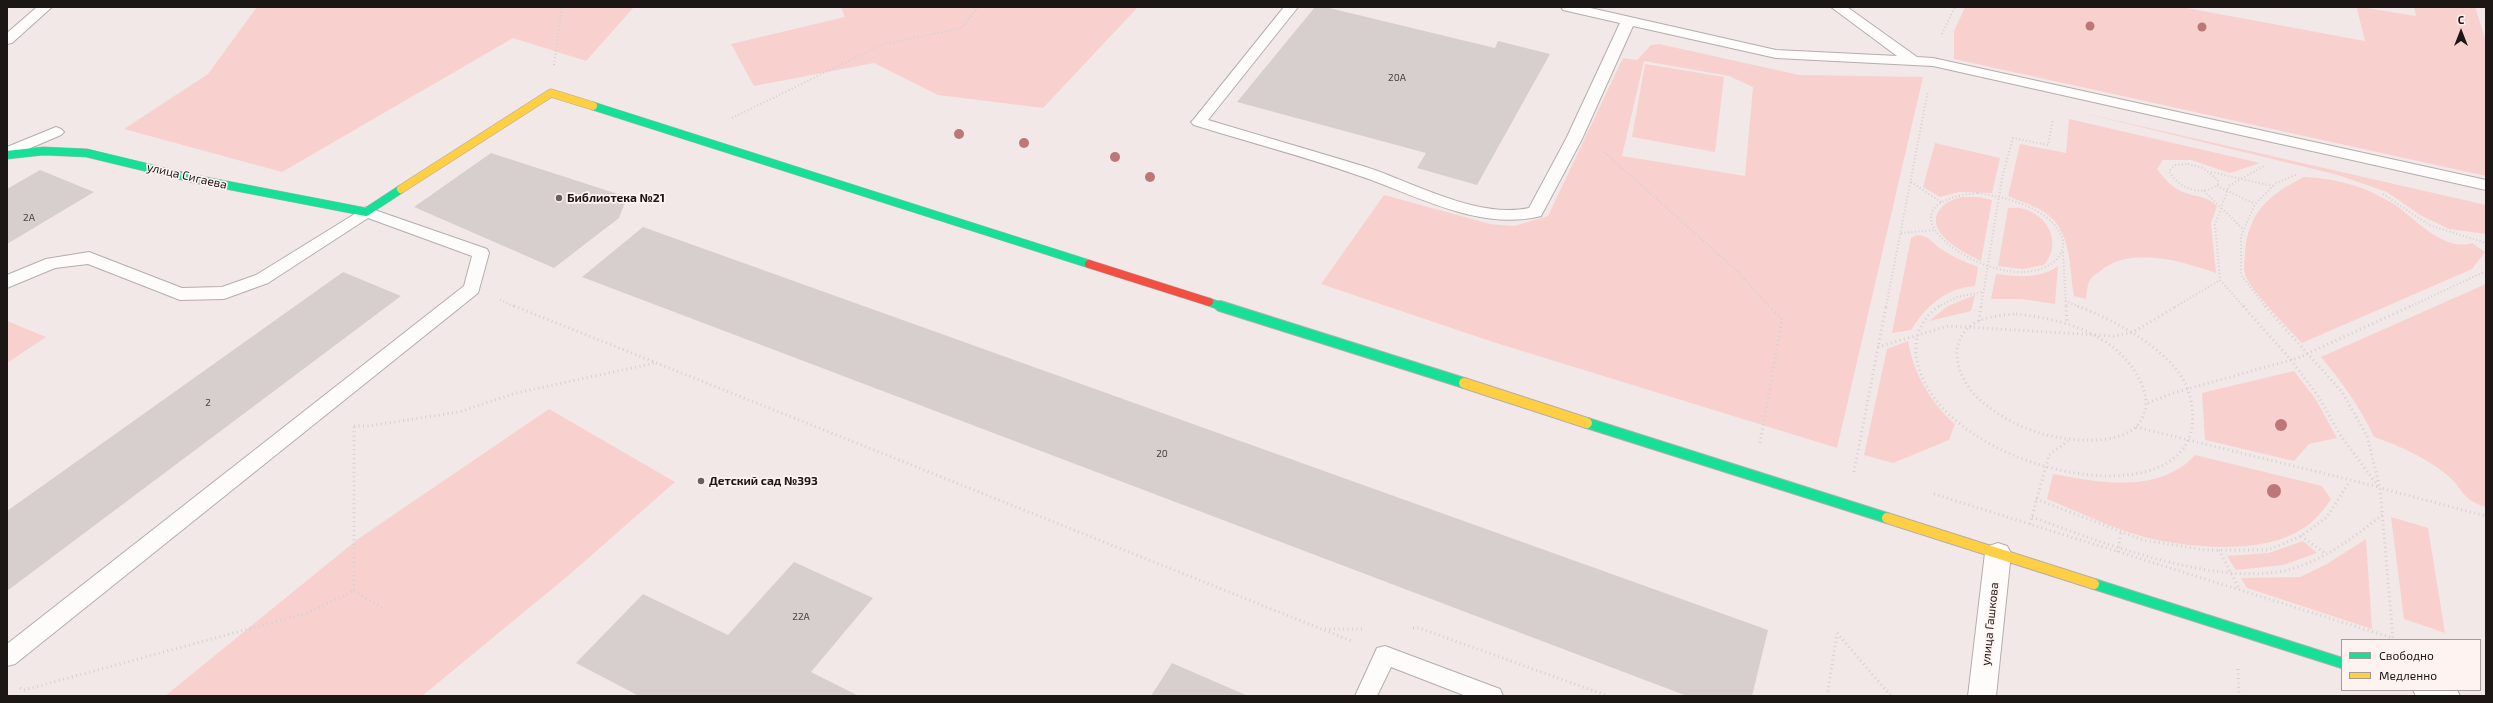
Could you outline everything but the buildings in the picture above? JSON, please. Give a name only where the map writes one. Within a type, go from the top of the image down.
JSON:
[{"type":"street","points":[[366,212],[551,93],[1998,552],[2341,663]]},
{"type":"street","name":"улица Сигаева","points":[[7,154],[43,151],[87,153],[194,180],[366,212]]},
{"type":"street","name":"улица Гашкова","points":[[1982,696],[1998,552]]},
{"type":"street","points":[[2430,691],[2446,696]]},
{"type":"lane","points":[[7,40],[45,7]]},
{"type":"lane","points":[[1291,7],[1199,122],[1362,171],[1479,213],[1516,216],[1535,212],[1578,129],[1628,21]]},
{"type":"lane","points":[[1568,7],[1776,54],[1934,62],[2486,185]]},
{"type":"lane","points":[[1838,7],[1915,62]]},
{"type":"lane","points":[[7,154],[56,132]]},
{"type":"lane","points":[[7,282],[52,263],[89,258],[180,294],[224,293],[262,279],[366,212],[481,253],[472,289],[7,657]]},
{"type":"lane","points":[[1366,696],[1386,655],[1492,696]]},
{"type":"path","points":[[551,93],[562,7]]},
{"type":"path","points":[[692,138],[881,45],[961,28],[978,7]]},
{"type":"path","points":[[1853,507],[1854,469],[1937,43],[1955,7]]},
{"type":"path","points":[[1979,322],[2000,196],[2013,138],[2048,145],[2054,112]]},
{"type":"path","points":[[1578,129],[1735,269],[1782,319],[1759,444],[1767,446]]},
{"type":"path","points":[[2244,230],[2221,205],[2204,191],[2181,184],[2175,180],[2170,171],[2175,165],[2188,164],[2210,172],[2273,186]]},
{"type":"path","points":[[2265,166],[2229,186],[2221,205],[2215,225],[2220,280],[2291,360],[2318,396],[2342,436],[2380,488]]},
{"type":"path","points":[[2210,172],[2218,180],[2217,186]]},
{"type":"path","points":[[1930,493],[2393,638],[2380,488],[2367,436],[2342,392],[2251,290],[2241,275],[2241,236],[2255,204],[2273,186],[2300,173]]},
{"type":"path","points":[[1911,182],[1941,202]]},
{"type":"path","points":[[2204,191],[2217,186],[2255,204]]},
{"type":"path","points":[[2063,243],[2062,254],[2055,263],[2043,269],[2026,272],[1987,267],[1966,258],[1948,246],[1935,230],[1932,220],[1934,209],[1941,202],[1959,194],[1978,193],[2000,196],[2035,210],[2048,220],[2058,232],[2063,243],[2067,324]]},
{"type":"path","points":[[2381,193],[2398,203],[2420,221],[2458,237],[2486,243]]},
{"type":"path","points":[[1901,233],[1935,230]]},
{"type":"path","points":[[2148,402],[2188,389],[2291,360],[2486,271]]},
{"type":"path","points":[[1878,348],[1948,326],[2096,337],[2114,336],[2133,332],[2220,280]]},
{"type":"path","points":[[472,289],[1386,655]]},
{"type":"path","points":[[1983,292],[1966,293],[1943,302],[1926,316],[1916,335],[1914,353],[1921,376],[1936,400],[1960,424],[1990,444],[2025,461],[2074,474],[2122,477],[2161,467],[2186,448],[2193,428]]},
{"type":"path","points":[[2065,300],[2092,309],[2133,332],[2166,359],[2188,389],[2194,414]]},
{"type":"path","points":[[2016,314],[2046,317],[2067,324],[2096,337],[2127,360],[2143,381],[2148,402],[2142,421],[2126,434],[2100,442],[2068,440],[2035,432],[2004,417],[1979,398],[1962,378],[1955,357],[1958,339],[1968,328],[1979,322],[1991,317],[2016,314]]},
{"type":"path","points":[[313,415],[340,426],[354,426],[459,412],[516,393],[656,363]]},
{"type":"path","points":[[354,426],[354,591]]},
{"type":"path","points":[[2136,427],[2350,480],[2486,516]]},
{"type":"path","points":[[2030,524],[2049,455],[2068,440]]},
{"type":"path","points":[[1847,467],[1862,471]]},
{"type":"path","points":[[2036,499],[2143,540],[2205,550],[2268,550],[2301,536],[2327,517],[2350,480]]},
{"type":"path","points":[[2032,517],[2119,548],[2217,573],[2231,573],[2289,570],[2327,555],[2348,543],[2382,515]]},
{"type":"path","points":[[2118,552],[2121,532]]},
{"type":"path","points":[[2301,536],[2327,555]]},
{"type":"path","points":[[2219,550],[2240,590]]},
{"type":"path","points":[[354,591],[384,609]]},
{"type":"path","points":[[13,686],[24,690],[307,612],[354,591]]},
{"type":"path","points":[[1827,696],[1837,633],[1890,696]]},
{"type":"path","points":[[2238,664],[2239,696]]},
{"type":"shaded area","points":[[257,7],[634,7],[586,61],[513,38],[282,172],[124,129],[208,74]]},
{"type":"shaded area","points":[[841,7],[1138,7],[1043,108],[938,95],[874,63],[754,86],[731,44],[845,17]]},
{"type":"shaded area","points":[[1965,7],[2181,7],[2365,41],[2357,9],[2360,7],[2416,16],[2414,7],[2475,7],[2486,41],[2486,176],[1954,59],[1954,31]]},
{"type":"shaded area","points":[[1659,44],[1799,75],[1923,77],[1837,448],[1493,342],[1321,284],[1384,195],[1490,224],[1514,226],[1548,216],[1623,58],[1637,60],[1651,45]],"holes":[[[1644,61],[1729,76],[1753,87],[1745,176],[1622,156]]]},
{"type":"shaded area","points":[[1645,64],[1724,77],[1715,152],[1632,137]]},
{"type":"shaded area","points":[[2079,112],[2486,205],[2486,234],[2449,229],[2420,215],[2387,192],[2338,175]]},
{"type":"shaded area","points":[[2069,119],[2260,163],[2230,173],[2191,160],[2163,160],[2157,169],[2175,188],[2188,194],[2204,198],[2217,206],[2211,223],[2216,273],[2172,260],[2140,257],[2125,259],[2111,264],[2091,278],[2088,284],[2086,299],[2074,296],[2068,250],[2060,228],[2053,219],[2044,212],[2008,196],[2020,144],[2066,153]]},
{"type":"shaded area","points":[[1935,143],[2000,158],[1992,193],[1959,192],[1940,197],[1923,187]]},
{"type":"shaded area","points":[[2304,177],[2337,181],[2369,191],[2394,204],[2440,239],[2461,245],[2472,243],[2485,252],[2472,269],[2302,343],[2254,290],[2245,275],[2244,266],[2247,237],[2256,214],[2271,197]]},
{"type":"shaded area","points":[[1961,197],[1979,197],[1992,200],[1981,261],[1964,252],[1946,239],[1939,231],[1936,223],[1937,214],[1944,205]]},
{"type":"shaded area","points":[[2008,208],[2024,209],[2033,213],[2046,224],[2052,240],[2052,248],[2044,265],[2023,269],[1998,266]]},
{"type":"shaded area","points":[[1917,235],[1928,238],[1941,249],[1978,267],[1975,286],[1965,287],[1946,294],[1923,313],[1911,330],[1892,333],[1911,238]]},
{"type":"shaded area","points":[[2058,266],[2055,304],[2021,299],[1991,299],[1996,274],[2012,276],[2036,275]]},
{"type":"shaded area","points":[[2486,284],[2486,507],[2471,501],[2453,480],[2421,457],[2403,448],[2374,437],[2363,415],[2350,395],[2321,357]]},
{"type":"shaded area","points":[[1975,295],[1971,311],[1929,321],[1948,306]]},
{"type":"shaded area","points":[[7,321],[46,337],[7,363]]},
{"type":"shaded area","points":[[1908,341],[1914,365],[1924,386],[1938,406],[1955,424],[1949,440],[1893,463],[1864,455],[1887,349]]},
{"type":"shaded area","points":[[2294,371],[2315,398],[2337,438],[2309,444],[2294,461],[2205,440],[2202,393]]},
{"type":"shaded area","points":[[549,409],[675,482],[569,575],[422,696],[165,696],[358,539]]},
{"type":"shaded area","points":[[2195,455],[2322,486],[2331,499],[2322,512],[2311,523],[2286,537],[2267,543],[2225,547],[2181,544],[2144,537],[2107,524],[2047,499],[2053,474],[2109,482],[2147,481],[2165,476],[2181,467]]},
{"type":"shaded area","points":[[2391,517],[2428,528],[2445,633],[2404,619]]},
{"type":"shaded area","points":[[2366,539],[2372,629],[2247,588],[2241,578],[2300,577],[2327,564]]},
{"type":"shaded area","points":[[2303,541],[2317,553],[2283,565],[2236,570],[2227,556],[2269,553]]},
{"type":"traffic: fast","points":[[593,106],[1089,264]]},
{"type":"traffic: fast","points":[[7,155],[43,151],[87,153],[195,179],[366,212],[401,189]]},
{"type":"traffic: fast","points":[[1209,302],[1464,383]]},
{"type":"traffic: fast","points":[[1587,423],[1887,518]]},
{"type":"traffic: fast","points":[[2094,584],[2341,663]]},
{"type":"traffic: slow","points":[[401,189],[551,93],[593,106]]},
{"type":"traffic: slow","points":[[1464,383],[1587,423]]},
{"type":"traffic: slow","points":[[1887,518],[2094,584]]},
{"type":"traffic: jam","points":[[1089,264],[1209,302]]},
{"type":"place","name":"Библиотека №21","points":[[559,198]]},
{"type":"place","name":"Детский сад №393","points":[[701,481]]}]
